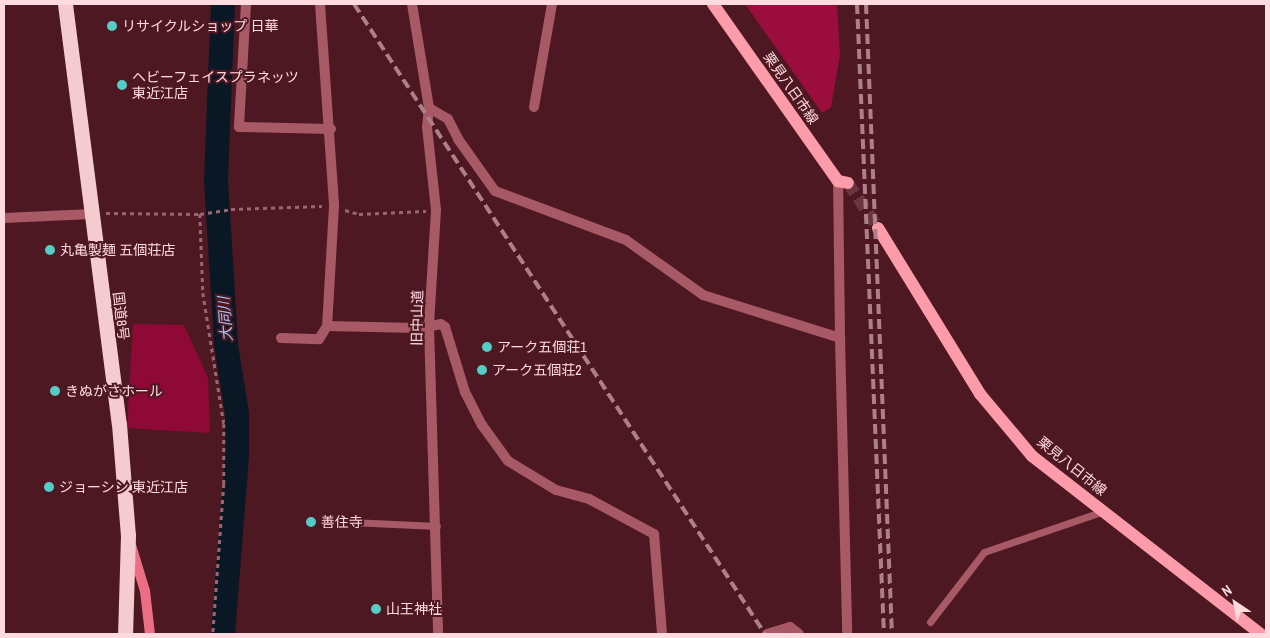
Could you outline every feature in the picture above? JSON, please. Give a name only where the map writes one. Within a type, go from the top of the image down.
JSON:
[{"type":"highway","name":"国道8号","points":[[65,4],[119,424],[128,535],[125,634]]},
{"type":"main road","name":"栗見八日市線","points":[[713,4],[843,182]]},
{"type":"main road","name":"栗見八日市線","points":[[878,228],[980,394],[1032,456],[1261,634]]},
{"type":"street","points":[[246,4],[239,127],[331,129]]},
{"type":"street","points":[[281,338],[319,339],[327,326],[334,206],[331,129],[320,4]]},
{"type":"street","name":"旧中山道","points":[[412,4],[429,108],[427,127],[436,210],[429,326],[438,526],[438,634]]},
{"type":"street","points":[[534,107],[552,4]]},
{"type":"street","points":[[429,108],[448,119],[458,139],[495,191],[626,240],[703,294],[840,338]]},
{"type":"street","points":[[843,182],[840,338],[847,634]]},
{"type":"street","points":[[4,218],[92,214]]},
{"type":"street","points":[[327,326],[429,326],[441,324],[448,330],[466,392],[482,424],[508,461],[556,490],[589,499],[654,534],[662,634]]},
{"type":"street","points":[[128,535],[145,592],[150,634]]},
{"type":"street","points":[[767,634],[790,627],[799,634]]},
{"type":"lane","points":[[930,622],[984,552],[1104,511]]},
{"type":"lane","points":[[329,522],[438,526]]},
{"type":"path","points":[[92,214],[202,214],[231,209]]},
{"type":"path","points":[[202,214],[203,294],[224,424],[224,484],[213,634]]},
{"type":"shaded area","points":[[745,4],[837,4],[840,55],[831,107],[822,113]]},
{"type":"shaded area","points":[[133,324],[184,325],[208,378],[210,433],[127,428]]},
{"type":"waterway","name":"大同川","points":[[223,4],[216,180],[226,345],[237,414],[237,456],[223,634]]},
{"type":"tunnel","points":[[848,183],[878,228]]},
{"type":"railway","points":[[354,4],[765,634]]},
{"type":"railway","points":[[857,4],[884,634]]},
{"type":"railway","points":[[866,4],[892,634]]},
{"type":"place","name":"リサイクルショップ 日華","points":[[112,26]]},
{"type":"place","name":"ヘビーフェイスプラネッツ 東近江店","points":[[122,85]]},
{"type":"place","name":"丸亀製麺 五個荘店","points":[[50,250]]},
{"type":"place","name":"アーク五個荘1","points":[[487,347]]},
{"type":"place","name":"アーク五個荘2","points":[[482,370]]},
{"type":"place","name":"きぬがさホール","points":[[55,391]]},
{"type":"place","name":"ジョーシン 東近江店","points":[[49,487]]},
{"type":"place","name":"善住寺","points":[[311,522]]},
{"type":"place","name":"山王神社","points":[[376,609]]}]
